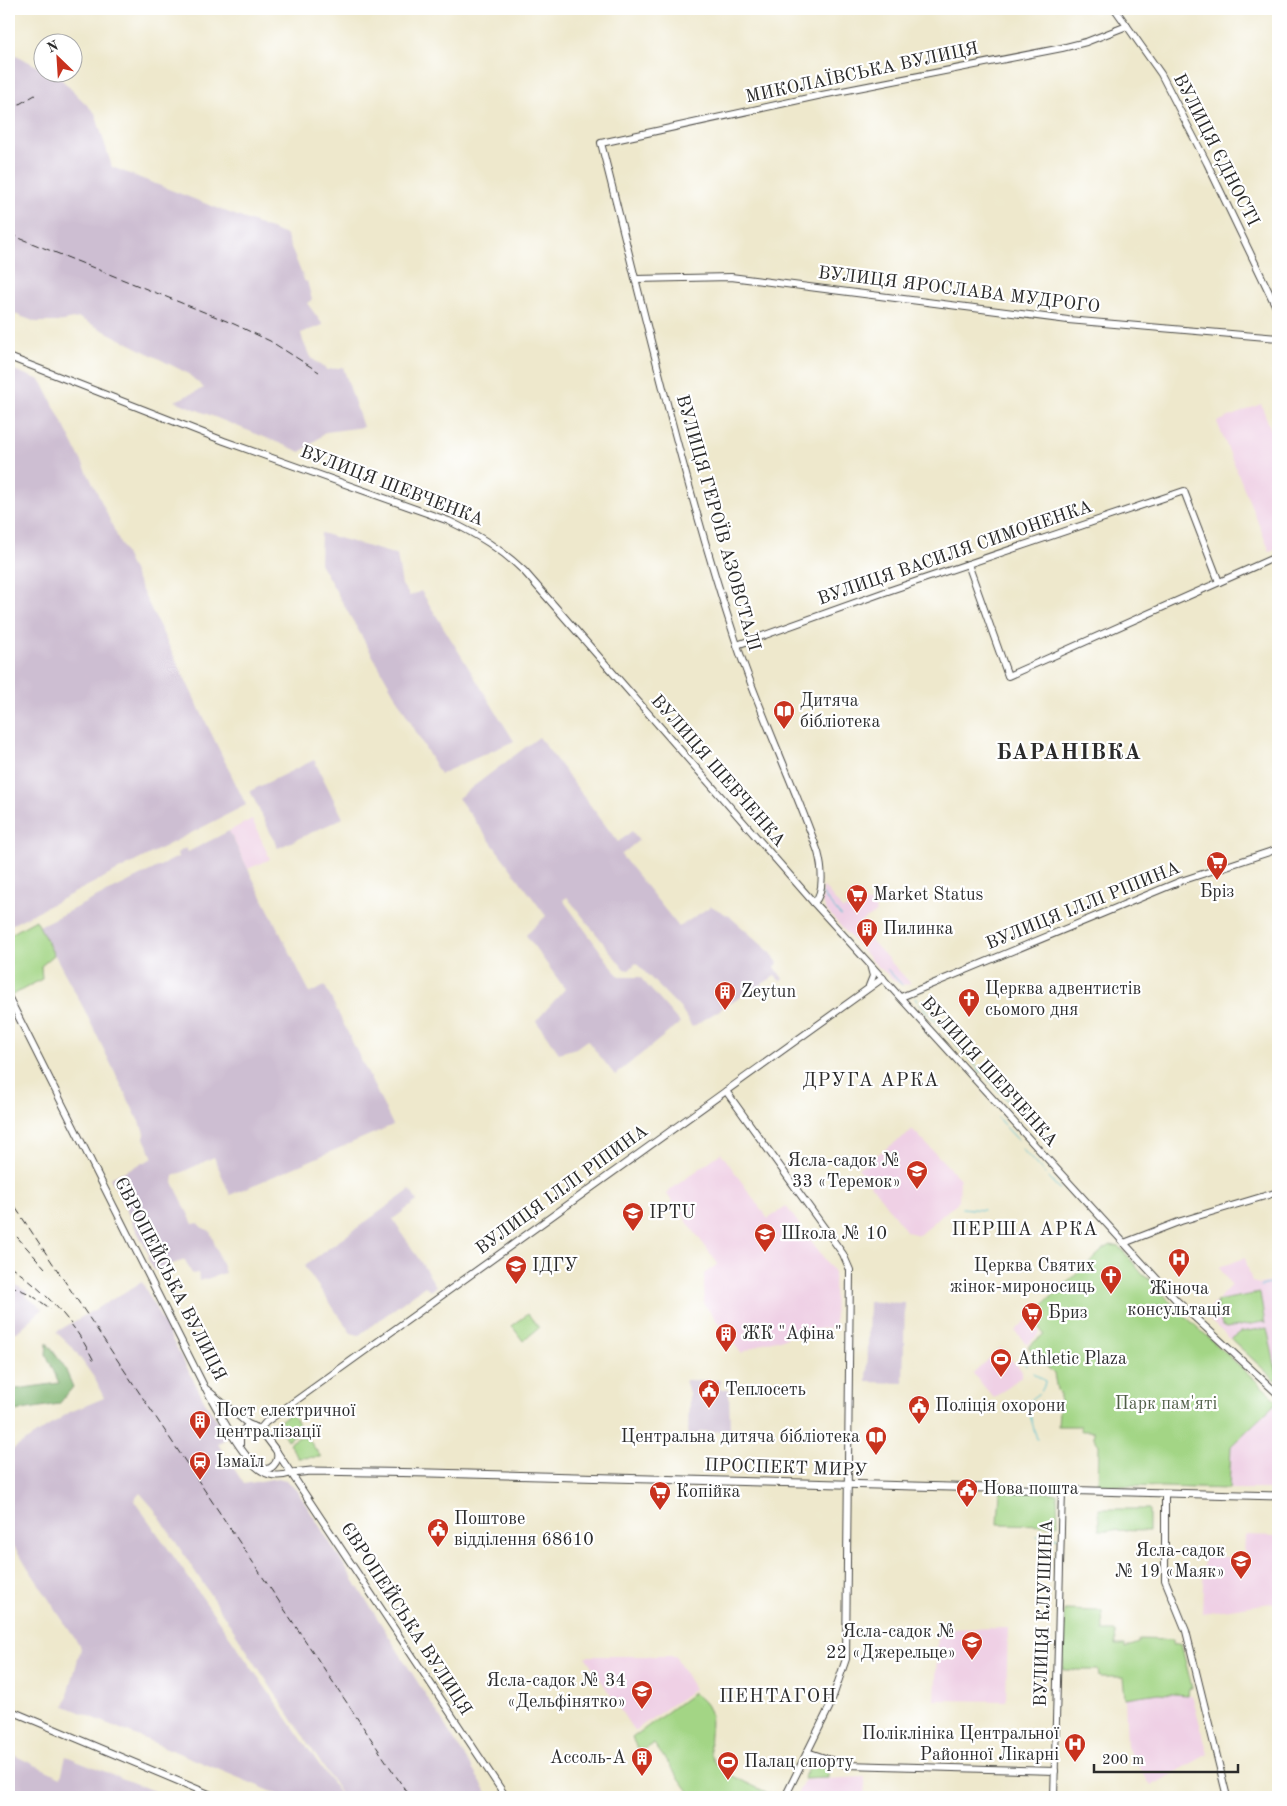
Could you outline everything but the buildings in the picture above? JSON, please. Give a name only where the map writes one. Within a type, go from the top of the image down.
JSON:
[{"type":"main road","name":"ПРОСПЕКТ МИРУ","points":[[292,1473],[311,1471],[1278,1496]]},
{"type":"street","name":"ВУЛИЦЯ ЄДНОСТІ","points":[[1115,9],[1165,82],[1211,171],[1278,311]]},
{"type":"street","name":"МИКОЛАЇВСЬКА ВУЛИЦЯ","points":[[601,143],[822,95],[1069,47],[1127,26]]},
{"type":"street","name":"ВУЛИЦЯ ГЕРОЇВ АЗОВСТАЛІ","points":[[601,143],[678,443],[716,578],[761,713],[818,852],[821,868],[820,885],[818,898],[814,903]]},
{"type":"street","name":"ВУЛИЦЯ ЯРОСЛАВА МУДРОГО","points":[[636,279],[683,277],[749,279],[1068,320],[1278,338]]},
{"type":"street","name":"ВУЛИЦЯ ШЕВЧЕНКА","points":[[9,357],[224,440],[449,522],[484,538],[524,571],[814,903],[1177,1302],[1278,1394]]},
{"type":"street","name":"ВУЛИЦЯ ВАСИЛЯ СИМОНЕНКА","points":[[737,645],[1184,491],[1219,582]]},
{"type":"street","points":[[968,564],[1008,676],[1278,556]]},
{"type":"street","name":"ВУЛИЦЯ ІЛЛІ РІПИНА","points":[[901,997],[1182,881],[1278,849]]},
{"type":"street","points":[[863,992],[870,984],[873,976],[866,960]]},
{"type":"street","name":"ВУЛИЦЯ ІЛЛІ РІПИНА","points":[[260,1429],[266,1422],[357,1355],[883,978]]},
{"type":"street","points":[[917,1015],[912,998],[922,988]]},
{"type":"street","name":"ЄВРОПЕЙСЬКА ВУЛИЦЯ","points":[[9,998],[206,1388],[252,1426],[260,1429],[275,1449],[506,1797]]},
{"type":"street","points":[[726,1092],[849,1264],[846,1659],[829,1708],[784,1797]]},
{"type":"street","points":[[1124,1243],[1182,1221],[1278,1192]]},
{"type":"street","points":[[206,1388],[241,1446],[258,1468],[269,1474],[285,1475],[292,1473]]},
{"type":"street","points":[[219,1412],[226,1406]]},
{"type":"street","points":[[241,1446],[238,1440],[240,1433],[252,1426]]},
{"type":"street","points":[[258,1468],[267,1469],[274,1465],[278,1457],[275,1449]]},
{"type":"street","name":"ВУЛИЦЯ КЛУШИНА","points":[[1054,1797],[1062,1490]]},
{"type":"street","points":[[1165,1493],[1165,1580],[1186,1631],[1227,1797]]},
{"type":"street","points":[[9,1710],[216,1797]]},
{"type":"street","points":[[807,1752],[846,1765],[1055,1771]]},
{"type":"shaded area","points":[[9,51],[32,64],[32,82],[64,82],[95,113],[112,167],[286,235],[305,282],[307,281],[312,300],[307,303],[323,325],[301,333],[303,341],[310,357],[327,370],[343,367],[363,427],[326,432],[301,452],[175,401],[204,388],[187,373],[79,318],[58,322],[36,322],[9,312]]},
{"type":"shaded area","points":[[9,368],[40,380],[43,384],[96,490],[138,582],[246,805],[9,926]]},
{"type":"shaded area","points":[[1261,404],[1274,438],[1277,437],[1278,440],[1278,548],[1270,552],[1217,422]]},
{"type":"shaded area","points":[[321,533],[397,555],[402,585],[410,596],[421,591],[514,741],[440,774],[320,563]]},
{"type":"shaded area","points":[[539,737],[618,842],[632,831],[639,840],[621,855],[679,927],[711,906],[729,916],[771,953],[778,963],[775,967],[783,979],[780,981],[775,976],[692,1027],[680,1008],[636,963],[629,970],[624,969],[567,897],[563,900],[617,974],[622,977],[640,977],[680,1023],[615,1075],[587,1040],[576,1048],[559,1053],[536,1021],[565,989],[526,935],[546,916],[458,798]]},
{"type":"shaded area","points":[[314,760],[343,818],[278,848],[250,791]]},
{"type":"shaded area","points":[[252,819],[270,859],[248,869],[229,831]]},
{"type":"shaded area","points":[[229,831],[310,993],[325,986],[393,1125],[230,1195],[214,1157],[174,1176],[173,1182],[193,1224],[199,1223],[201,1227],[210,1231],[225,1273],[200,1281],[198,1273],[192,1274],[185,1260],[154,1270],[147,1257],[149,1255],[110,1178],[153,1158],[144,1138],[145,1134],[83,1007],[39,926],[178,857],[177,853],[186,848],[188,852]]},
{"type":"shaded area","points":[[823,886],[843,910],[845,908],[849,910],[857,903],[874,903],[876,913],[859,923],[861,929],[911,984],[901,985],[873,962],[826,910],[822,903]]},
{"type":"shaded area","name":"Ясла-садок № 33 «Теремок»","points":[[913,1130],[960,1179],[959,1201],[919,1235],[907,1232],[858,1168]]},
{"type":"shaded area","name":"Школа № 10","points":[[721,1153],[768,1219],[786,1206],[834,1272],[835,1327],[788,1333],[788,1338],[766,1342],[741,1353],[704,1304],[704,1274],[718,1264],[666,1193]]},
{"type":"shaded area","points":[[410,1190],[417,1201],[393,1219],[436,1286],[430,1291],[425,1286],[359,1335],[351,1333],[304,1266]]},
{"type":"shaded area","points":[[1245,1258],[1252,1282],[1260,1284],[1269,1282],[1271,1286],[1278,1284],[1278,1379],[1275,1380],[1204,1315],[1231,1285],[1219,1267]]},
{"type":"shaded area","points":[[9,1281],[28,1292],[26,1296],[43,1309],[17,1332],[9,1333]]},
{"type":"shaded area","points":[[142,1282],[205,1402],[228,1437],[218,1444],[244,1484],[278,1478],[286,1480],[298,1492],[490,1797],[343,1797],[154,1509],[140,1493],[134,1500],[342,1797],[285,1797],[65,1706],[81,1648],[9,1539],[9,1452],[70,1412],[104,1398],[95,1379],[73,1348],[56,1332]]},
{"type":"shaded area","points":[[869,1302],[905,1303],[903,1383],[867,1382]]},
{"type":"shaded area","points":[[1028,1319],[1040,1333],[1027,1345],[1015,1331]]},
{"type":"shaded area","points":[[1000,1348],[1022,1371],[1022,1376],[994,1398],[973,1374]]},
{"type":"shaded area","name":"Теплосеть","points":[[685,1380],[720,1380],[720,1389],[729,1389],[730,1432],[699,1431],[698,1436],[688,1437],[689,1393]]},
{"type":"shaded area","points":[[1277,1404],[1278,1489],[1229,1489],[1231,1446],[1272,1405]]},
{"type":"shaded area","name":"Ясла-садок № 19 «Маяк»","points":[[1245,1535],[1278,1536],[1278,1602],[1202,1613],[1204,1557],[1244,1557]]},
{"type":"shaded area","name":"Ясла-садок № 22 «Джерельце»","points":[[1008,1628],[1006,1701],[935,1700],[938,1629]]},
{"type":"shaded area","name":"Ясла-садок № 34 «Дельфінятко»","points":[[585,1656],[675,1656],[694,1689],[634,1731]]},
{"type":"shaded area","points":[[1158,1693],[1192,1695],[1208,1754],[1151,1786],[1127,1747],[1125,1698]]},
{"type":"shaded area","points":[[9,1753],[61,1777],[66,1756],[169,1797],[9,1797]]},
{"type":"shaded area","points":[[865,1777],[865,1797],[796,1797],[804,1780]]},
{"type":"green space","points":[[36,920],[54,955],[41,966],[42,979],[11,996],[9,935]]},
{"type":"green space","name":"Парк пам'яті","points":[[1111,1245],[1120,1247],[1143,1275],[1173,1305],[1278,1401],[1231,1446],[1229,1489],[1098,1485],[1099,1445],[1094,1438],[1094,1431],[1081,1431],[1081,1426],[1058,1426],[1060,1393],[1057,1390],[1054,1374],[1028,1347],[1044,1334],[1034,1322],[1037,1320],[1035,1312],[1104,1249]]},
{"type":"green space","points":[[1260,1293],[1265,1324],[1263,1322],[1226,1328],[1222,1326],[1216,1301]]},
{"type":"green space","points":[[528,1314],[539,1328],[523,1341],[512,1326]]},
{"type":"green space","points":[[1267,1328],[1278,1379],[1275,1380],[1231,1339],[1241,1332]]},
{"type":"green space","points":[[47,1343],[64,1366],[73,1387],[59,1404],[9,1412],[9,1390],[59,1383],[46,1354]]},
{"type":"green space","points":[[292,1412],[301,1431],[287,1440],[277,1423]]},
{"type":"green space","points":[[303,1435],[305,1438],[307,1437],[321,1457],[298,1458],[289,1443]]},
{"type":"green space","points":[[1000,1491],[1057,1493],[1058,1524],[998,1524]]},
{"type":"green space","points":[[1099,1509],[1149,1509],[1149,1531],[1099,1530]]},
{"type":"green space","points":[[1064,1610],[1102,1611],[1103,1631],[1115,1631],[1116,1645],[1125,1645],[1125,1648],[1139,1643],[1139,1639],[1173,1640],[1173,1645],[1181,1644],[1192,1688],[1189,1688],[1188,1695],[1158,1693],[1125,1698],[1123,1677],[1099,1677],[1098,1670],[1063,1670]]},
{"type":"green space","points":[[693,1693],[703,1701],[709,1710],[711,1718],[710,1746],[712,1756],[717,1765],[735,1777],[772,1795],[771,1797],[693,1797],[654,1744],[639,1752],[632,1738]]},
{"type":"green space","points":[[812,1761],[828,1767],[828,1778],[803,1779]]},
{"type":"waterway","points":[[822,894],[841,916]]},
{"type":"waterway","points":[[887,969],[902,985]]},
{"type":"waterway","points":[[915,997],[918,1002]]},
{"type":"waterway","points":[[919,1003],[984,1075]]},
{"type":"waterway","points":[[988,1080],[1018,1111]]},
{"type":"waterway","points":[[998,1118],[1004,1125]]},
{"type":"waterway","points":[[1006,1127],[1018,1140]]},
{"type":"waterway","points":[[1022,1149],[1045,1174]]},
{"type":"waterway","points":[[1049,1178],[1059,1189]]},
{"type":"waterway","points":[[962,1208],[983,1210]]},
{"type":"waterway","points":[[1261,1286],[1278,1282]]},
{"type":"waterway","points":[[1021,1354],[1026,1366]]},
{"type":"waterway","points":[[1033,1373],[1045,1381],[1042,1390],[1027,1405],[1037,1439]]},
{"type":"waterway","points":[[1037,1536],[1058,1538]]},
{"type":"railway","points":[[9,110],[35,95]]},
{"type":"railway","points":[[9,234],[234,324],[270,341],[319,372]]},
{"type":"railway","points":[[9,1198],[410,1797]]},
{"type":"railway","points":[[9,1228],[45,1268]]},
{"type":"railway","points":[[9,1265],[47,1297],[69,1321],[95,1363]]},
{"type":"railway","points":[[9,1285],[30,1294],[51,1309]]},
{"type":"place","name":"Дитяча бібліотека","points":[[784,730]]},
{"type":"place","name":"Бріз","points":[[1217,881]]},
{"type":"place","name":"Market Status","points":[[857,914]]},
{"type":"place","name":"Пилинка","points":[[867,948]]},
{"type":"place","name":"Zeytun","points":[[725,1011]]},
{"type":"place","name":"Церква адвентистів сьомого дня","points":[[969,1018]]},
{"type":"place","name":"Ясла-садок № 33 «Теремок»","points":[[917,1190]]},
{"type":"place","name":"IPTU","points":[[633,1232]]},
{"type":"place","name":"Школа № 10","points":[[765,1253]]},
{"type":"place","name":"Жіноча консультація","points":[[1179,1278]]},
{"type":"place","name":"ІДГУ","points":[[516,1285]]},
{"type":"place","name":"Церква Святих жінок-мироносиць","points":[[1111,1295]]},
{"type":"place","name":"Бриз","points":[[1032,1332]]},
{"type":"place","name":"ЖК \"Афіна\"","points":[[726,1353]]},
{"type":"place","name":"Athletic Plaza","points":[[1001,1378]]},
{"type":"place","name":"Теплосеть","points":[[709,1409]]},
{"type":"place","name":"Поліція охорони","points":[[919,1425]]},
{"type":"place","name":"Пост електричної централізації","points":[[200,1440]]},
{"type":"place","name":"Центральна дитяча бібліотека","points":[[876,1456]]},
{"type":"place","name":"Ізмаїл","points":[[200,1481]]},
{"type":"place","name":"Нова пошта","points":[[967,1508]]},
{"type":"place","name":"Копійка","points":[[660,1511]]},
{"type":"place","name":"Поштове відділення 68610","points":[[438,1548]]},
{"type":"place","name":"Ясла-садок № 19 «Маяк»","points":[[1241,1580]]},
{"type":"place","name":"Ясла-садок № 22 «Джерельце»","points":[[972,1661]]},
{"type":"place","name":"Ясла-садок № 34 «Дельфінятко»","points":[[642,1710]]},
{"type":"place","name":"Поліклініка Центральної Районної Лікарні","points":[[1075,1763]]},
{"type":"place","name":"Ассоль-А","points":[[642,1777]]},
{"type":"place","name":"Палац спорту","points":[[728,1781]]},
{"type":"district","name":"БАРАНІВКА","points":[[1069,753]]},
{"type":"district","name":"ДРУГА АРКА","points":[[871,1081]]},
{"type":"district","name":"ПЕРША АРКА","points":[[1025,1230]]},
{"type":"district","name":"ПЕНТАГОН","points":[[778,1697]]}]
